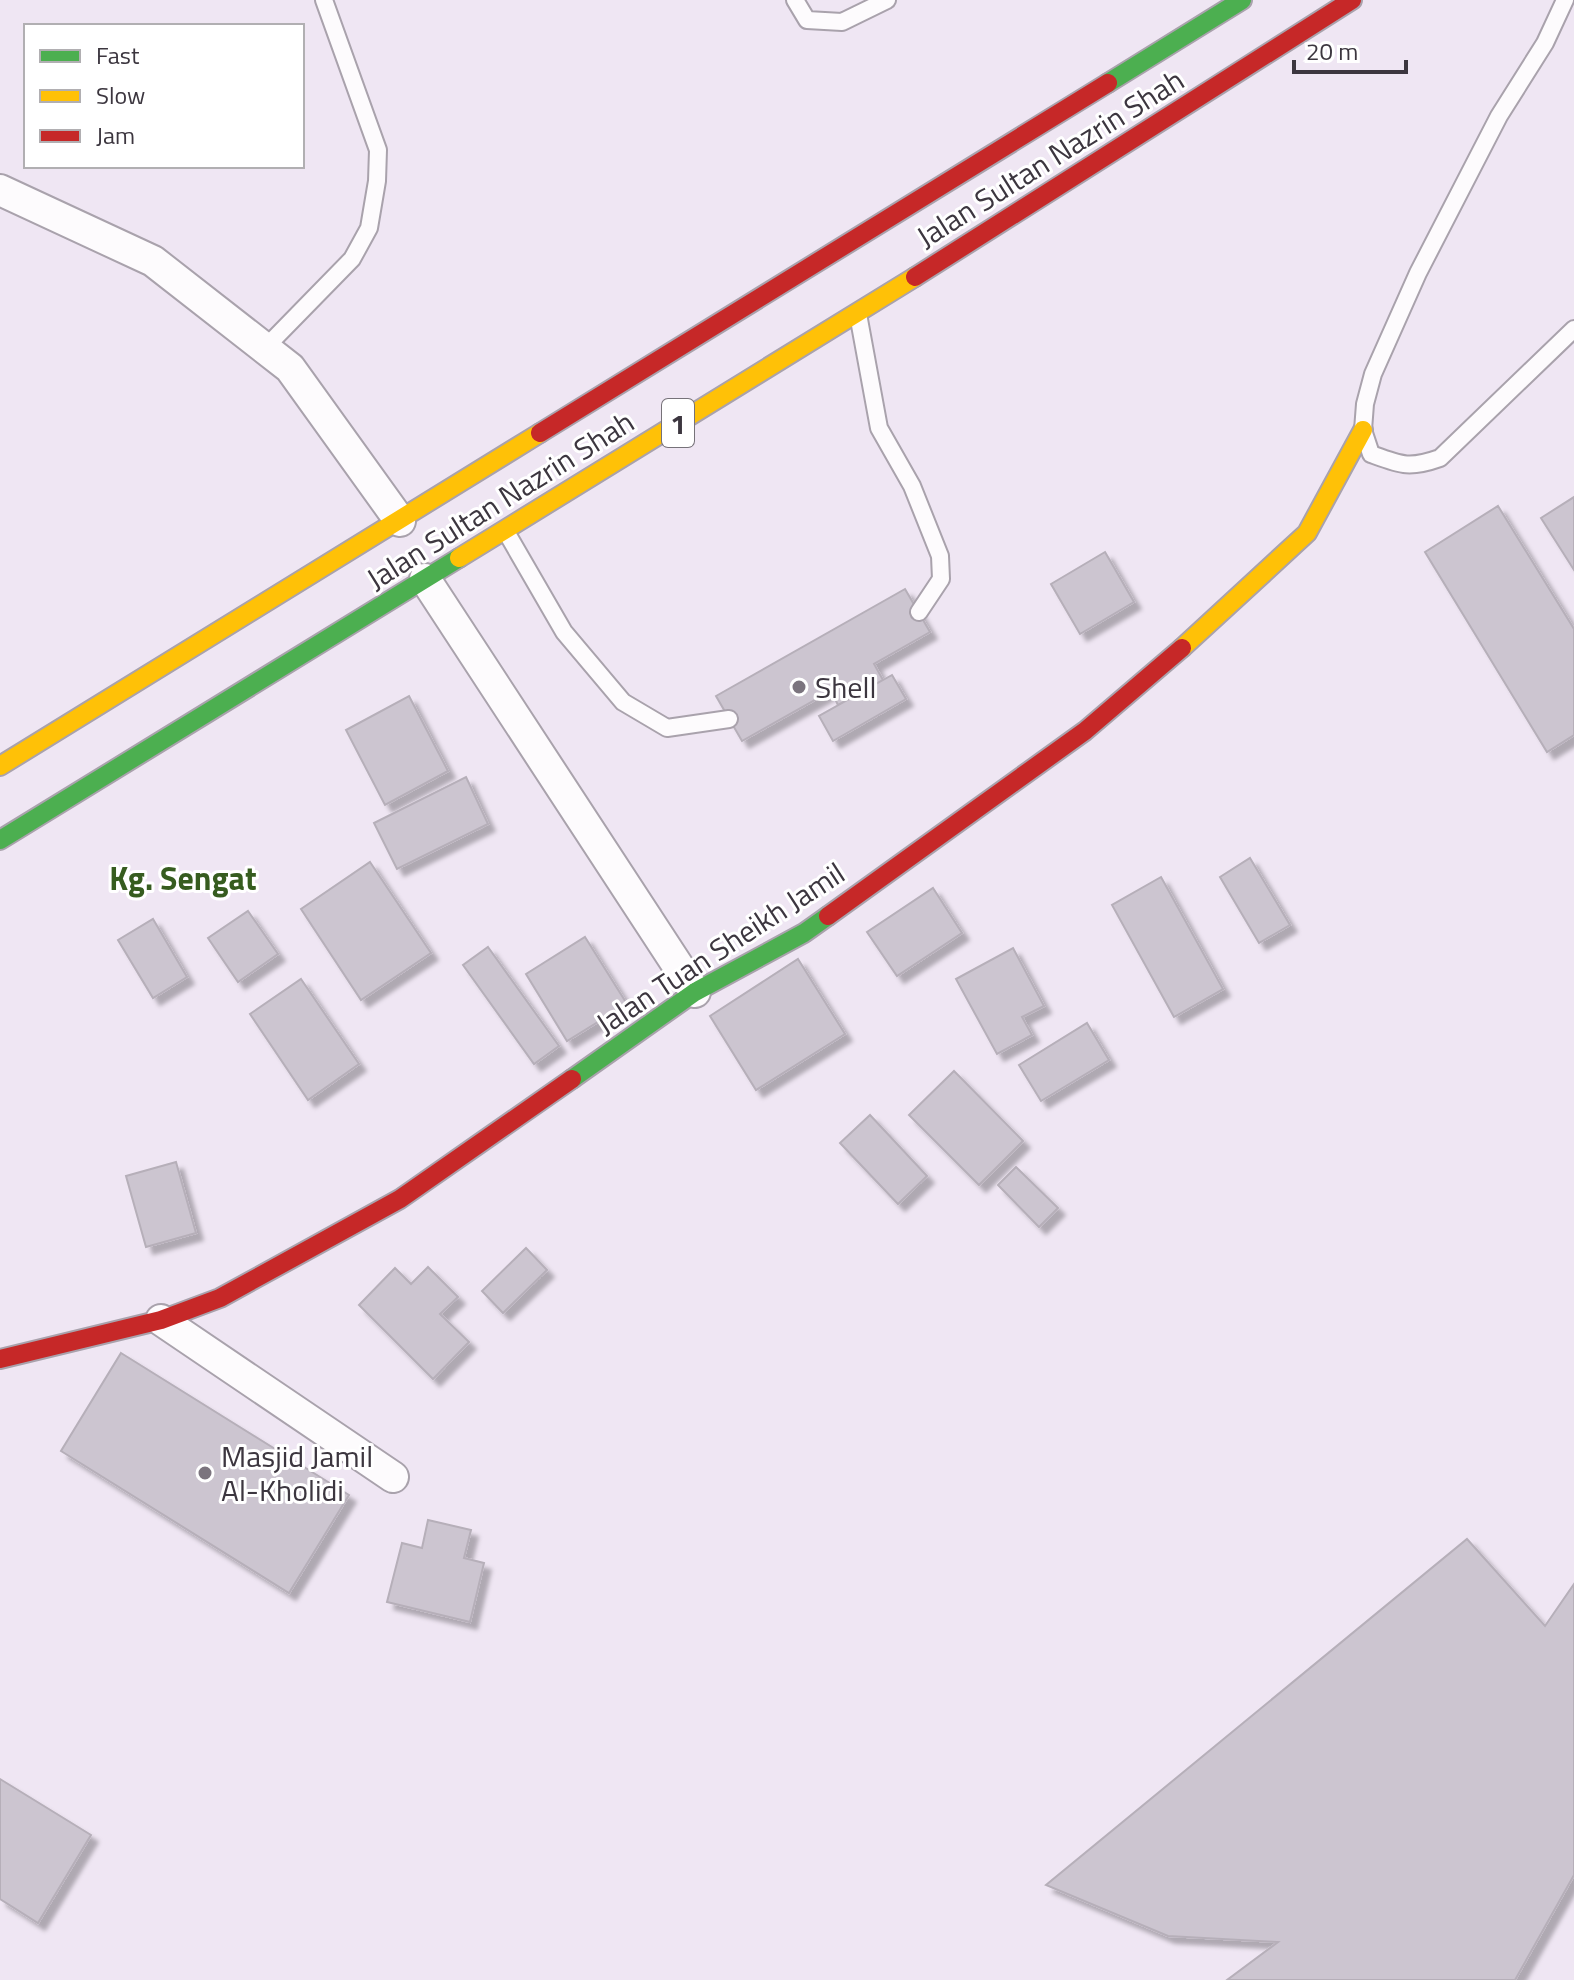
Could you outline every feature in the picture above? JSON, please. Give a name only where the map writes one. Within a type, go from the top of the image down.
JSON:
[{"type":"main road","name":"Jalan Sultan Nazrin Shah","points":[[0,766],[1242,0]]},
{"type":"main road","name":"Jalan Sultan Nazrin Shah","points":[[0,840],[858,313],[1352,0]]},
{"type":"main road","name":"Jalan Tuan Sheikh Jamil","points":[[0,1359],[161,1320],[220,1298],[304,1254],[400,1199],[695,992],[804,933],[1085,731],[1209,625],[1307,533],[1363,430]]},
{"type":"street","points":[[0,190],[153,261],[290,368],[400,521]]},
{"type":"street","points":[[425,579],[695,992]]},
{"type":"street","points":[[161,1320],[393,1477]]},
{"type":"lane","points":[[265,348],[352,259],[369,228],[375,197],[378,150],[324,0]]},
{"type":"lane","points":[[795,0],[807,20],[842,22],[887,0]]},
{"type":"lane","points":[[1565,0],[1545,43],[1499,116],[1418,273],[1373,374],[1365,404],[1363,430],[1371,454],[1404,466],[1440,458],[1574,329]]},
{"type":"lane","points":[[858,313],[879,428],[912,486],[940,556],[941,579],[919,612]]},
{"type":"lane","points":[[505,530],[564,632],[623,702],[667,728],[729,719]]},
{"type":"building","points":[[1574,497],[1574,570],[1541,518]]},
{"type":"building","points":[[1498,506],[1574,629],[1574,735],[1547,752],[1425,552]]},
{"type":"building","points":[[1105,552],[1134,602],[1080,634],[1051,584]]},
{"type":"building","points":[[905,589],[930,632],[874,664],[883,680],[838,705],[831,691],[742,741],[716,696]]},
{"type":"building","points":[[892,675],[906,699],[833,741],[819,716]]},
{"type":"building","points":[[409,696],[448,771],[385,805],[346,730]]},
{"type":"building","points":[[466,777],[488,824],[397,869],[374,823]]},
{"type":"building","points":[[1250,858],[1290,925],[1259,943],[1220,877]]},
{"type":"building","points":[[370,862],[431,953],[361,1000],[301,909]]},
{"type":"building","points":[[1161,877],[1223,989],[1174,1017],[1112,905]]},
{"type":"building","points":[[933,888],[962,933],[897,976],[867,932]]},
{"type":"building","points":[[248,911],[278,954],[238,982],[208,938]]},
{"type":"building","points":[[153,919],[187,977],[153,998],[118,940]]},
{"type":"building","points":[[585,937],[627,1004],[567,1041],[526,974]]},
{"type":"building","points":[[488,947],[559,1046],[534,1064],[463,965]]},
{"type":"building","points":[[1013,948],[1044,1006],[1022,1017],[1032,1035],[997,1054],[956,979]]},
{"type":"building","points":[[798,959],[845,1034],[756,1090],[710,1016]]},
{"type":"building","points":[[301,979],[359,1064],[308,1100],[250,1014]]},
{"type":"building","points":[[1087,1023],[1109,1060],[1041,1101],[1019,1065]]},
{"type":"building","points":[[954,1071],[1023,1141],[979,1185],[909,1115]]},
{"type":"building","points":[[870,1115],[927,1176],[898,1204],[840,1143]]},
{"type":"building","points":[[176,1162],[196,1233],[146,1247],[126,1176]]},
{"type":"building","points":[[1016,1167],[1058,1208],[1039,1227],[998,1185]]},
{"type":"building","points":[[526,1248],[547,1270],[503,1313],[482,1291]]},
{"type":"building","points":[[428,1267],[458,1297],[440,1314],[469,1342],[433,1379],[359,1305],[395,1268],[411,1284]]},
{"type":"building","name":"Masjid Jamil Al-Kholidi","points":[[121,1353],[349,1495],[289,1593],[61,1451]]},
{"type":"building","points":[[428,1520],[471,1530],[464,1558],[484,1563],[470,1622],[387,1602],[402,1543],[422,1548]]},
{"type":"building","points":[[1467,1539],[1545,1626],[1574,1584],[1574,1875],[1515,1980],[1227,1980],[1278,1942],[1168,1936],[1046,1885]]},
{"type":"building","points":[[0,1779],[91,1835],[38,1923],[0,1899]]},
{"type":"traffic: fast","points":[[1108,83],[1242,0]]},
{"type":"traffic: fast","points":[[0,840],[459,558]]},
{"type":"traffic: fast","points":[[572,1079],[695,992],[804,933],[828,916]]},
{"type":"traffic: slow","points":[[459,558],[915,277]]},
{"type":"traffic: slow","points":[[1182,648],[1307,533],[1363,430]]},
{"type":"traffic: slow","points":[[0,766],[540,433]]},
{"type":"traffic: jam","points":[[915,277],[1352,0]]},
{"type":"traffic: jam","points":[[540,433],[1108,83]]},
{"type":"traffic: jam","points":[[828,916],[1085,731],[1182,648]]},
{"type":"traffic: jam","points":[[0,1359],[161,1320],[220,1298],[400,1199],[572,1079]]},
{"type":"place","name":"Shell","points":[[799,687]]},
{"type":"place","name":"Masjid Jamil Al-Kholidi","points":[[205,1473]]},
{"type":"district","name":"Kg. Sengat","points":[[183,878]]}]
